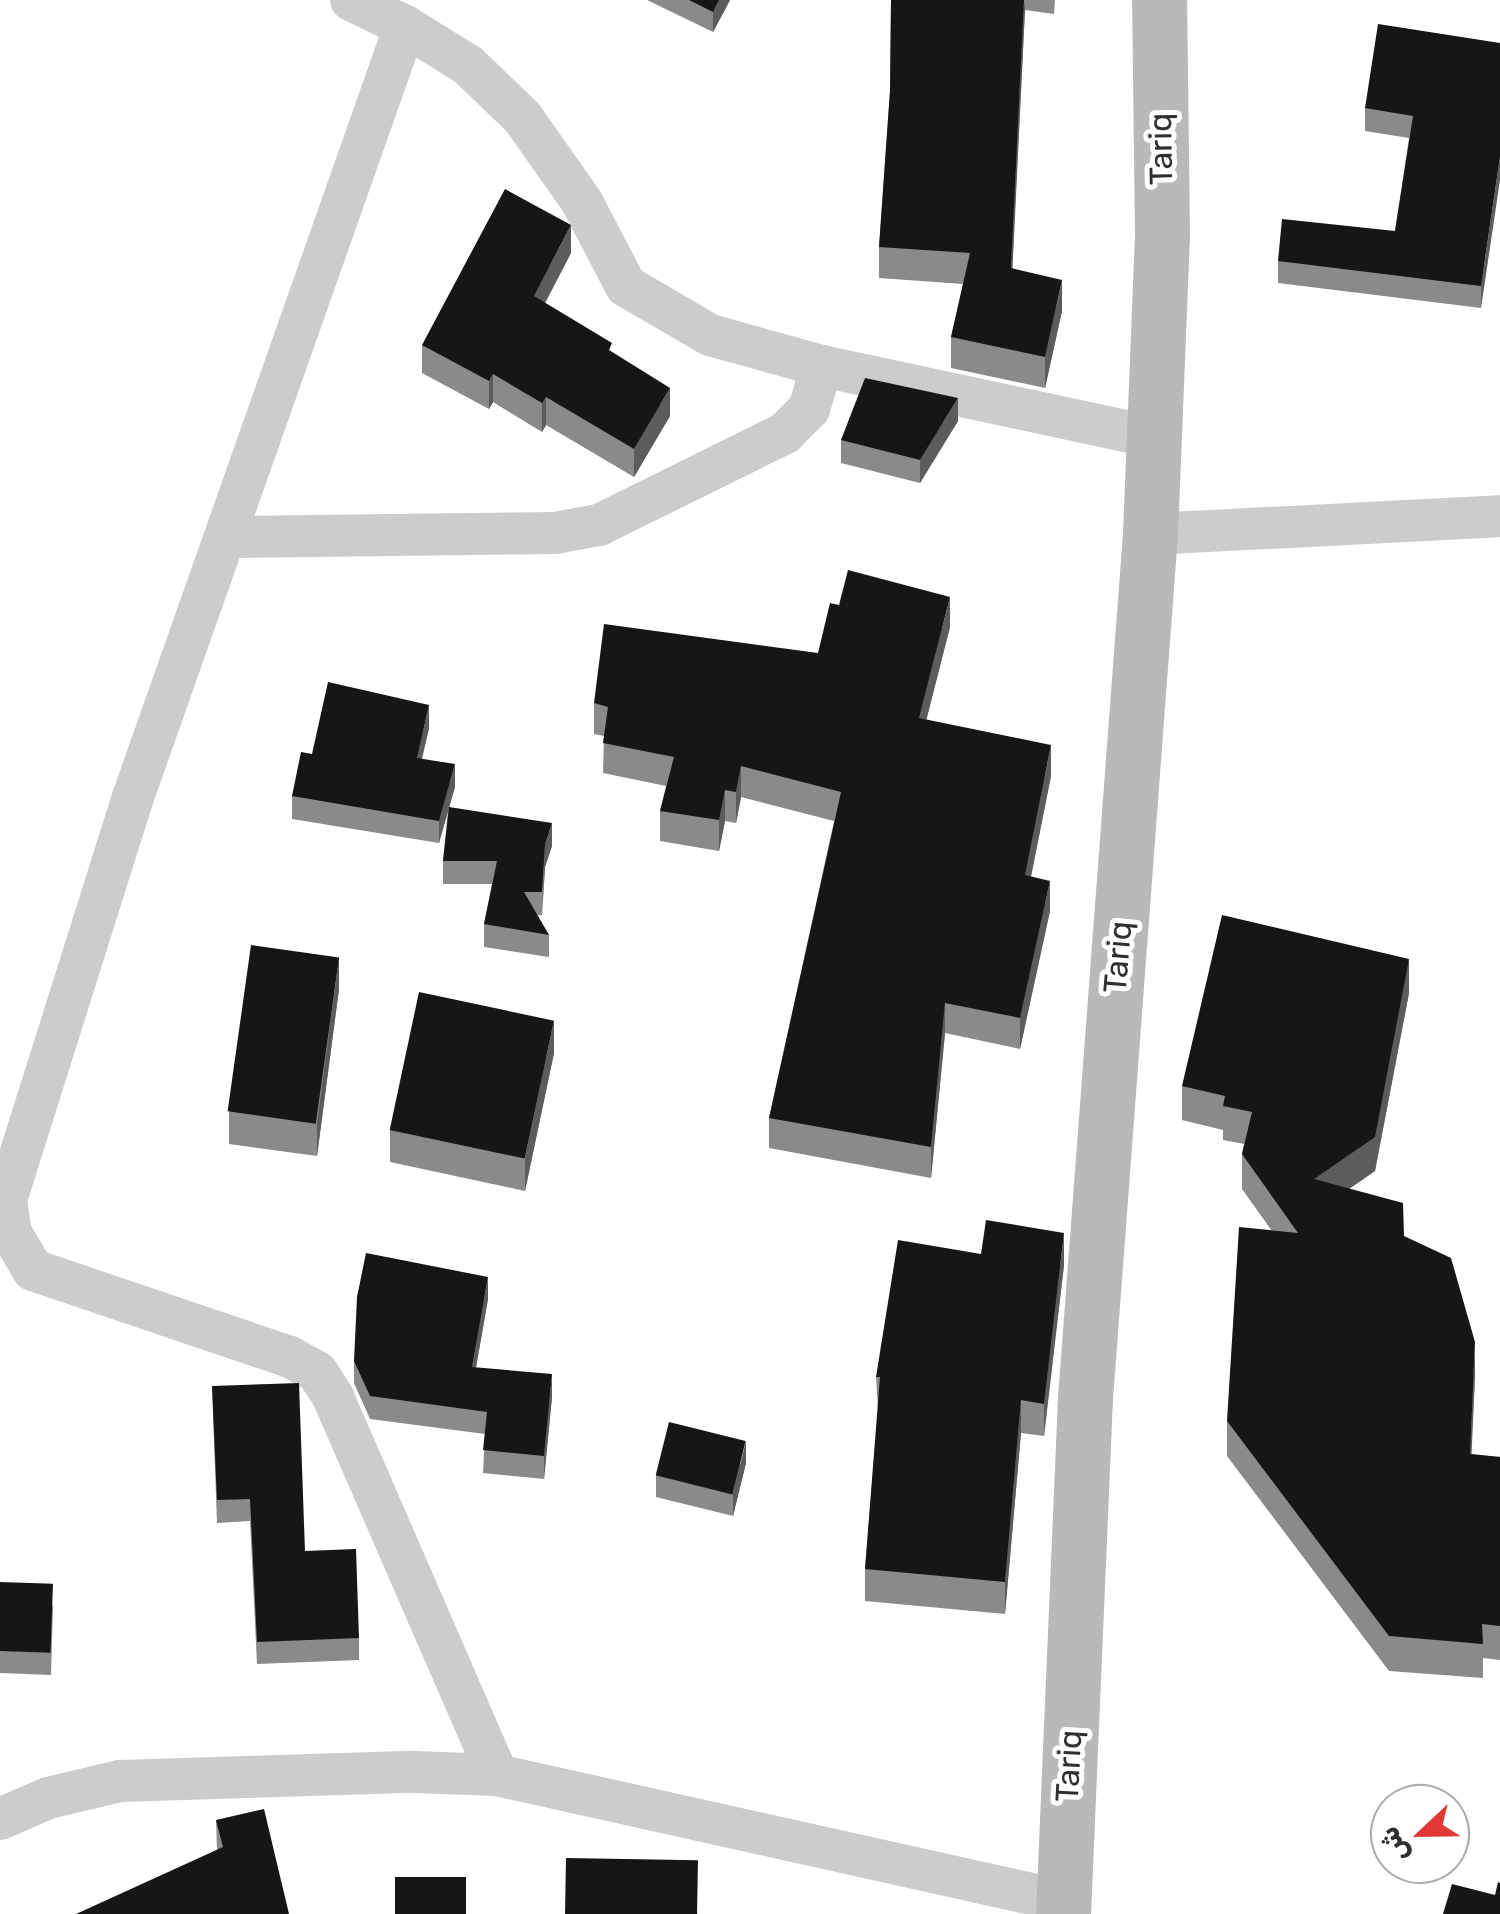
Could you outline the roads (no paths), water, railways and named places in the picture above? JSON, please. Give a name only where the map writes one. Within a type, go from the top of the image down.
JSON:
[{"type":"main road","name":"Tariq","points":[[1063,1908],[1085,1398],[1150,534],[1162,237],[1159,0]]},
{"type":"street","points":[[352,0],[405,26],[468,65],[523,118],[582,202],[626,286],[710,335],[822,366],[1152,437]]},
{"type":"street","points":[[405,26],[133,797],[6,1200],[11,1233],[33,1270],[290,1356],[317,1372],[333,1397],[497,1775]]},
{"type":"street","points":[[226,536],[556,534],[600,526],[785,433],[809,409],[822,366]]},
{"type":"street","points":[[1150,534],[1500,516]]},
{"type":"street","points":[[0,1819],[48,1798],[120,1781],[413,1772],[497,1775],[1063,1908]]}]
